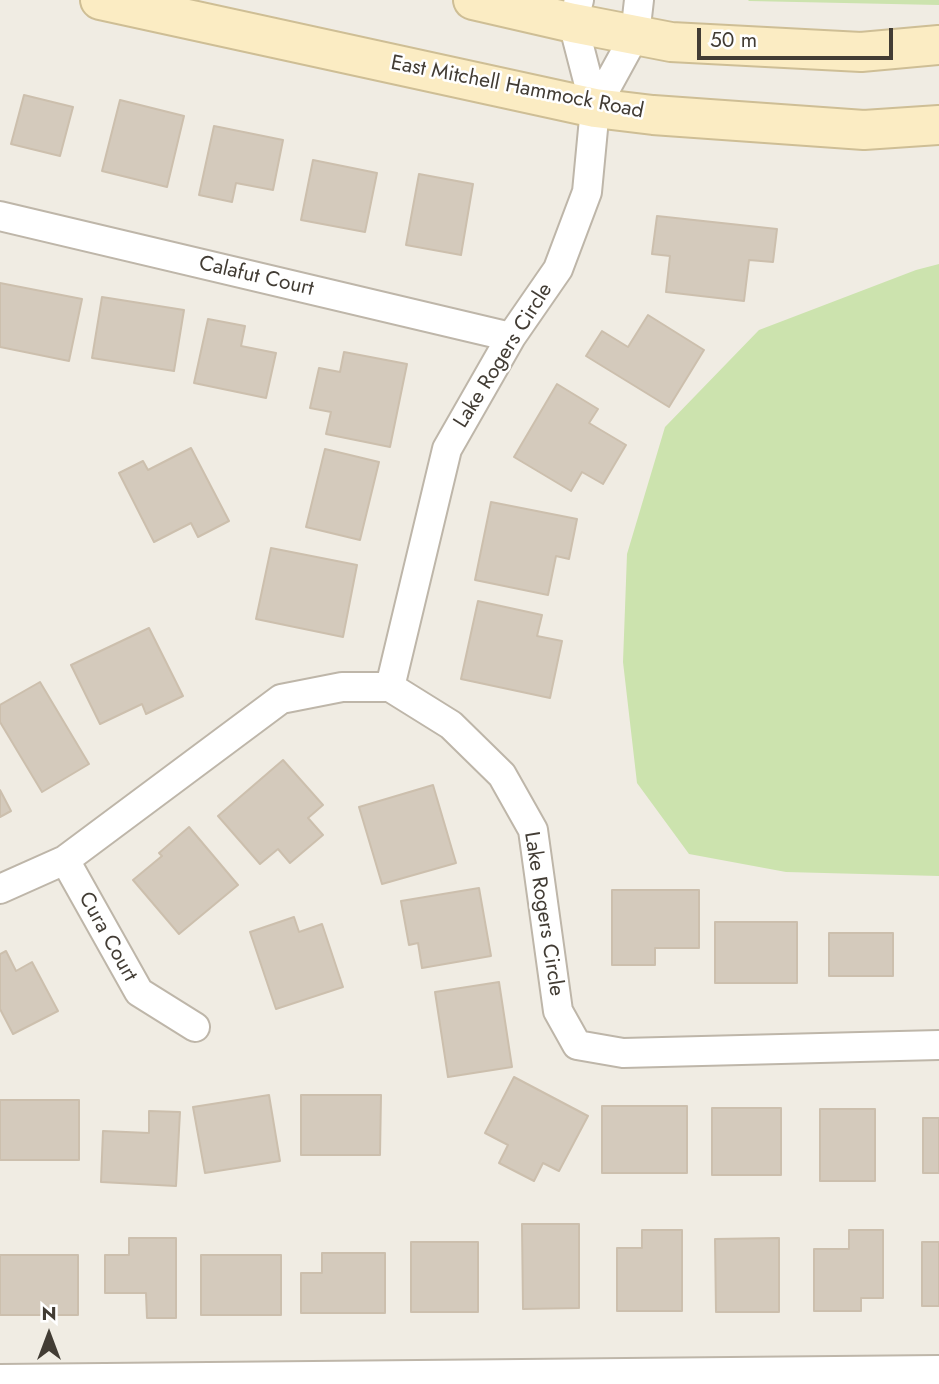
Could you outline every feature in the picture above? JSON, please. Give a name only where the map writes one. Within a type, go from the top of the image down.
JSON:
[{"type":"street","name":"East Mitchell Hammock Road","points":[[100,0],[595,108],[661,116],[864,130],[939,125]]},
{"type":"street","points":[[473,0],[637,18],[671,41],[861,52],[939,45]]},
{"type":"street","points":[[576,11],[595,108]]},
{"type":"street","points":[[595,108],[637,18]]},
{"type":"street","name":"Lake Rogers Circle","points":[[595,108],[587,192],[558,269],[511,337],[447,449],[390,687],[451,725],[502,775],[533,830],[558,1011],[578,1045],[622,1053],[939,1045]]},
{"type":"street","name":"Calafut Court","points":[[0,216],[511,337]]},
{"type":"street","points":[[0,889],[65,860],[281,699],[342,687],[390,687]]},
{"type":"street","name":"Cura Court","points":[[65,860],[139,992],[195,1027]]},
{"type":"street","points":[[0,1379],[939,1370]]},
{"type":"green space","points":[[939,0],[939,5],[749,1]]},
{"type":"green space","points":[[939,264],[939,876],[786,872],[689,854],[637,783],[623,662],[627,554],[665,427],[759,330],[916,270]]},
{"type":"building","points":[[24,95],[73,107],[60,156],[11,144]]},
{"type":"building","points":[[120,100],[184,116],[167,187],[102,171]]},
{"type":"building","points":[[214,126],[283,140],[273,190],[236,183],[232,202],[199,195]]},
{"type":"building","points":[[313,160],[377,173],[365,232],[301,220]]},
{"type":"building","points":[[419,174],[473,184],[461,255],[406,245]]},
{"type":"building","points":[[657,216],[777,229],[773,262],[749,260],[744,301],[666,292],[670,256],[652,254]]},
{"type":"building","points":[[0,283],[82,299],[69,361],[0,347]]},
{"type":"building","points":[[102,297],[184,310],[174,371],[92,358]]},
{"type":"building","points":[[648,315],[704,350],[669,407],[586,356],[602,331],[628,347]]},
{"type":"building","points":[[208,319],[245,326],[241,346],[276,353],[266,398],[194,383]]},
{"type":"building","points":[[344,352],[407,364],[390,447],[326,434],[331,412],[310,408],[319,368],[340,372]]},
{"type":"building","points":[[557,384],[598,409],[589,423],[626,445],[603,484],[582,472],[571,491],[514,457]]},
{"type":"building","points":[[191,448],[229,521],[198,537],[191,523],[154,542],[119,473],[143,461],[148,470]]},
{"type":"building","points":[[325,449],[379,462],[360,540],[306,527]]},
{"type":"building","points":[[491,502],[577,519],[569,559],[556,556],[548,595],[475,580]]},
{"type":"building","points":[[271,548],[357,565],[343,637],[256,619]]},
{"type":"building","points":[[478,601],[542,615],[537,636],[562,641],[550,698],[461,679]]},
{"type":"building","points":[[149,628],[183,696],[146,714],[142,704],[100,724],[71,665]]},
{"type":"building","points":[[40,682],[89,764],[42,792],[0,722],[0,705]]},
{"type":"building","points":[[283,760],[323,805],[308,818],[323,835],[290,863],[278,849],[260,864],[218,816]]},
{"type":"building","points":[[433,785],[456,863],[382,884],[359,807]]},
{"type":"building","points":[[0,790],[11,811],[0,817]]},
{"type":"building","points":[[189,827],[238,885],[179,934],[133,880],[162,856],[159,853]]},
{"type":"building","points":[[479,888],[491,956],[422,968],[418,943],[409,945],[401,901]]},
{"type":"building","points":[[612,890],[699,890],[699,948],[655,948],[655,965],[612,965]]},
{"type":"building","points":[[294,917],[299,932],[322,924],[343,987],[276,1009],[250,932]]},
{"type":"building","points":[[715,922],[797,922],[797,983],[715,983]]},
{"type":"building","points":[[829,933],[893,933],[893,976],[829,976]]},
{"type":"building","points":[[6,951],[16,971],[32,962],[58,1011],[13,1034],[0,1009],[0,954]]},
{"type":"building","points":[[499,982],[512,1067],[448,1077],[435,992]]},
{"type":"building","points":[[514,1077],[588,1116],[559,1171],[543,1163],[534,1181],[499,1163],[508,1145],[485,1133]]},
{"type":"building","points":[[269,1095],[280,1161],[205,1173],[193,1107]]},
{"type":"building","points":[[301,1095],[381,1095],[380,1155],[301,1155]]},
{"type":"building","points":[[0,1100],[79,1100],[79,1160],[0,1160]]},
{"type":"building","points":[[602,1106],[687,1106],[687,1173],[602,1173]]},
{"type":"building","points":[[712,1108],[781,1108],[781,1175],[712,1175]]},
{"type":"building","points":[[820,1109],[875,1109],[875,1181],[820,1181]]},
{"type":"building","points":[[149,1111],[180,1112],[176,1186],[101,1182],[103,1131],[149,1133]]},
{"type":"building","points":[[923,1118],[939,1118],[939,1173],[923,1173]]},
{"type":"building","points":[[522,1224],[579,1224],[579,1308],[523,1309]]},
{"type":"building","points":[[642,1230],[682,1230],[682,1311],[617,1311],[617,1248],[642,1248]]},
{"type":"building","points":[[849,1230],[883,1230],[883,1298],[861,1298],[861,1311],[814,1311],[814,1249],[849,1249]]},
{"type":"building","points":[[129,1238],[176,1238],[176,1318],[147,1318],[146,1293],[105,1293],[105,1255],[129,1255]]},
{"type":"building","points":[[779,1238],[779,1312],[716,1312],[715,1239]]},
{"type":"building","points":[[411,1242],[478,1242],[478,1312],[411,1312]]},
{"type":"building","points":[[922,1242],[939,1242],[939,1306],[922,1306]]},
{"type":"building","points":[[322,1253],[385,1253],[385,1313],[301,1313],[301,1273],[322,1273]]},
{"type":"building","points":[[0,1255],[78,1255],[78,1315],[0,1315]]},
{"type":"building","points":[[201,1255],[281,1255],[281,1315],[201,1315]]}]
